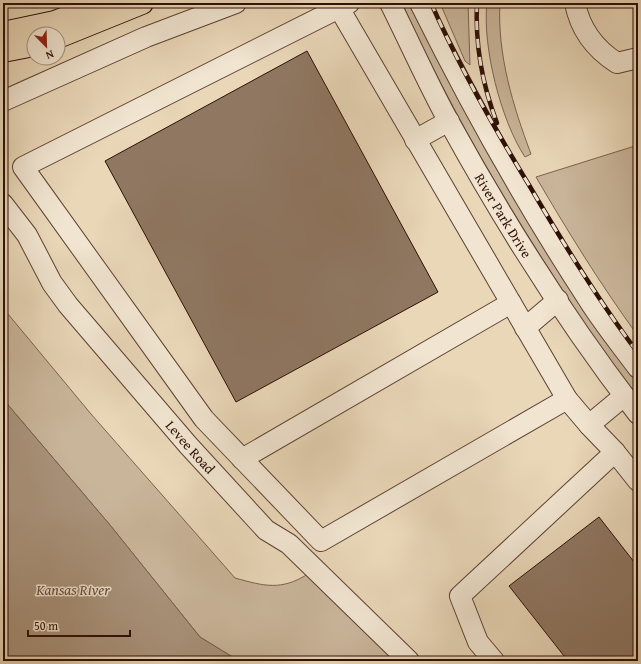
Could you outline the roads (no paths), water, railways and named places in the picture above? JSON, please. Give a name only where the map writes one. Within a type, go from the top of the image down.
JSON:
[{"type":"main road","points":[[3,33],[55,22],[104,3]]},
{"type":"main road","points":[[66,34],[142,3]]},
{"type":"main road","points":[[3,51],[26,47]]},
{"type":"street","points":[[3,101],[146,37],[236,3]]},
{"type":"street","name":"River Park Drive","points":[[390,3],[449,121],[509,225],[558,300],[638,414]]},
{"type":"street","points":[[420,3],[455,74],[518,184],[589,300],[638,368]]},
{"type":"street","points":[[576,3],[585,31],[599,50],[617,64],[638,58]]},
{"type":"street","points":[[567,399],[322,542],[204,419],[23,167],[344,6],[415,140],[567,399],[615,452],[638,481]]},
{"type":"street","points":[[415,140],[449,121]]},
{"type":"street","name":"Levee Road","points":[[3,204],[26,235],[52,283],[68,305],[188,445],[266,530],[289,544],[409,661]]},
{"type":"street","points":[[525,328],[558,300]]},
{"type":"street","points":[[242,459],[511,304]]},
{"type":"street","points":[[589,425],[624,396]]},
{"type":"street","points":[[494,661],[478,642],[460,596],[615,452]]},
{"type":"water","name":"Kansas River","points":[[3,399],[110,525],[200,637],[239,661],[3,661]]},
{"type":"railway","points":[[431,3],[465,73],[516,163],[581,271],[638,353]]},
{"type":"railway","points":[[477,3],[478,49],[487,94],[497,123]]}]
